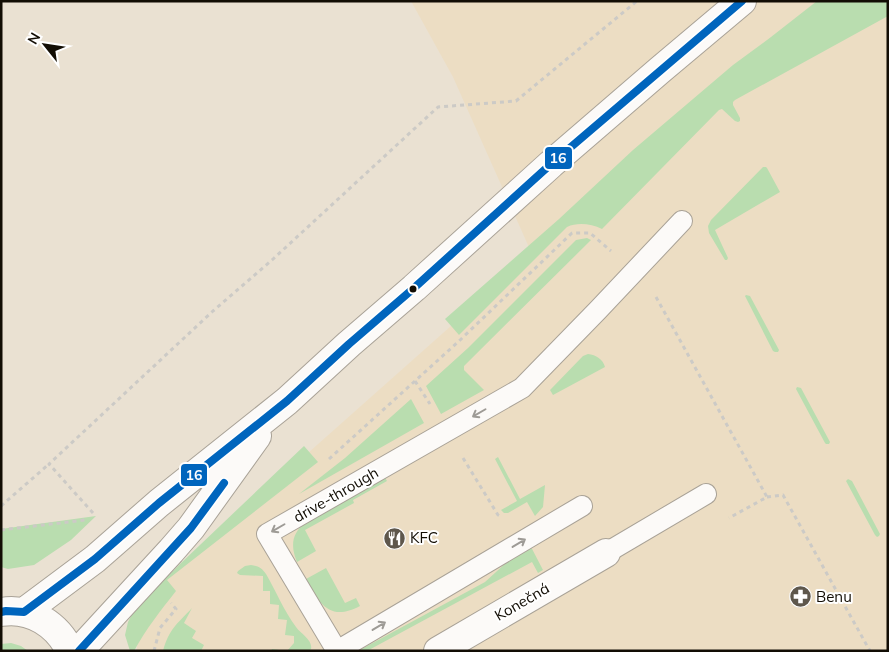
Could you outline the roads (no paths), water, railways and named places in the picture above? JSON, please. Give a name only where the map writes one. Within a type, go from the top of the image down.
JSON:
[{"type":"main road","points":[[8,610],[95,559],[159,503],[287,401],[551,164],[742,1]]},
{"type":"main road","points":[[79,651],[191,528],[276,410]]},
{"type":"main road","name":"Konečná","points":[[438,651],[606,553]]},
{"type":"main road","points":[[8,610],[40,618],[54,628],[66,641],[70,651]]},
{"type":"lane","name":"drive-through","points":[[582,506],[337,651],[267,534],[522,388],[682,221]]},
{"type":"lane","points":[[606,553],[706,494]]},
{"type":"place","name":"KFC","points":[[394,538]]},
{"type":"place","name":"Benu","points":[[800,597]]}]
